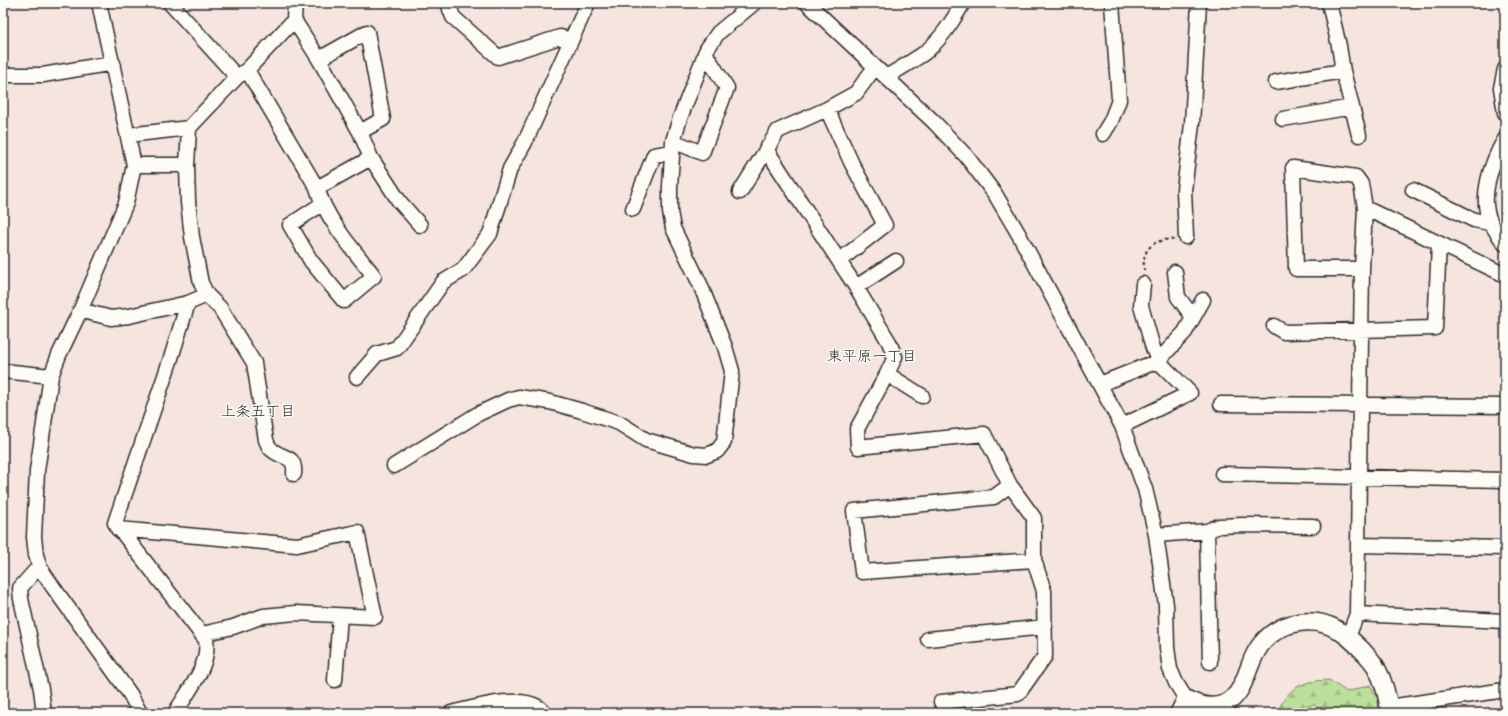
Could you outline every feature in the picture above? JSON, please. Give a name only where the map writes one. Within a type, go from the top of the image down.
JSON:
[{"type":"street","points":[[99,3],[134,165],[126,203],[51,376],[37,471],[34,520],[36,555],[40,568],[130,694],[140,713]]},
{"type":"street","points":[[170,3],[242,73],[317,188],[322,204],[346,240],[374,276],[344,301],[311,261],[290,225],[322,204]]},
{"type":"street","points":[[128,135],[189,128],[294,20],[296,3]]},
{"type":"street","points":[[449,3],[453,17],[498,57],[560,37],[571,40]]},
{"type":"street","points":[[357,377],[377,354],[397,348],[443,282],[463,270],[490,234],[510,169],[525,142],[588,3]]},
{"type":"street","points":[[394,466],[478,414],[518,397],[550,402],[582,411],[618,423],[646,440],[694,454],[707,455],[717,451],[724,442],[732,371],[725,347],[700,284],[673,228],[670,212],[672,147],[680,118],[705,54],[718,33],[754,3]]},
{"type":"street","points":[[807,3],[934,122],[967,157],[995,194],[1100,384],[1122,426],[1145,489],[1156,536],[1166,605],[1167,648],[1170,669],[1183,706],[1198,705],[1207,707],[1221,705],[1231,700],[1238,692],[1257,649],[1276,630],[1299,622],[1325,624],[1348,637],[1377,668],[1390,710],[1505,690]]},
{"type":"street","points":[[886,77],[923,54],[935,43],[947,29],[963,3]]},
{"type":"street","points":[[1103,134],[1111,121],[1119,100],[1112,3]]},
{"type":"street","points":[[1186,237],[1184,190],[1192,124],[1199,3]]},
{"type":"street","points":[[1329,3],[1343,71],[1359,135]]},
{"type":"street","points":[[294,20],[319,59],[360,132],[371,158],[399,201],[420,225]]},
{"type":"street","points":[[319,59],[367,32],[383,119],[360,132]]},
{"type":"street","points":[[633,209],[654,155],[672,147],[702,153],[727,88],[705,54]]},
{"type":"street","points":[[3,74],[42,75],[113,63]]},
{"type":"street","points":[[740,192],[778,131],[828,109],[856,93],[874,67]]},
{"type":"street","points":[[1505,69],[1501,88],[1505,113]]},
{"type":"street","points":[[1276,82],[1343,71]]},
{"type":"street","points":[[1283,119],[1352,106]]},
{"type":"street","points":[[828,109],[852,164],[885,225],[839,261]]},
{"type":"street","points":[[189,128],[187,165],[188,202],[192,236],[201,283],[207,295],[220,308],[254,363],[266,440],[270,448],[278,454],[289,458],[293,462],[295,466],[294,474]]},
{"type":"street","points":[[1505,139],[1496,156],[1487,183],[1486,202],[1490,223],[1505,244]]},
{"type":"street","points":[[766,149],[856,287],[889,342],[895,357],[857,429],[858,446],[984,434],[1010,485],[1034,518],[1034,560],[1044,591],[1045,656],[1018,694],[941,702]]},
{"type":"street","points":[[317,188],[371,158]]},
{"type":"street","points":[[134,165],[187,165]]},
{"type":"street","points":[[1348,637],[1357,614],[1362,269],[1365,208],[1361,184],[1356,177],[1292,168],[1296,269],[1362,269]]},
{"type":"street","points":[[1413,190],[1474,220],[1490,223]]},
{"type":"street","points":[[1365,208],[1505,275]]},
{"type":"street","points":[[1274,326],[1284,332],[1435,328],[1439,244]]},
{"type":"street","points":[[856,287],[896,261]]},
{"type":"street","points":[[1175,272],[1178,297],[1193,317]]},
{"type":"street","points":[[1122,426],[1190,393],[1158,361],[1141,306],[1143,284]]},
{"type":"street","points":[[81,309],[91,314],[111,318],[129,316],[188,303],[207,295]]},
{"type":"street","points":[[1100,384],[1158,361],[1185,332],[1203,300]]},
{"type":"street","points":[[175,713],[205,663],[208,649],[206,640],[118,529],[115,523],[188,303]]},
{"type":"street","points":[[3,371],[51,376]]},
{"type":"street","points":[[887,374],[922,396]]},
{"type":"street","points":[[1221,404],[1505,406]]},
{"type":"street","points":[[1222,474],[1505,480]]},
{"type":"street","points":[[1010,485],[994,497],[854,511],[862,572],[1034,560]]},
{"type":"street","points":[[1156,536],[1207,531],[1219,526],[1243,524],[1313,526]]},
{"type":"street","points":[[118,529],[297,545],[357,532],[375,617],[296,613],[263,616],[233,627],[202,634]]},
{"type":"street","points":[[1207,531],[1210,662]]},
{"type":"street","points":[[1358,545],[1505,548]]},
{"type":"street","points":[[40,568],[35,571],[20,588],[41,689],[44,713]]},
{"type":"street","points":[[1357,614],[1505,621]]},
{"type":"street","points":[[336,680],[340,616]]},
{"type":"street","points":[[928,638],[1045,627]]},
{"type":"street","points":[[451,713],[510,701],[525,702],[538,707],[545,713]]},
{"type":"path","points":[[1143,284],[1145,254],[1152,246],[1158,241],[1169,239],[1181,240],[1186,237]]},
{"type":"green space","points":[[1329,680],[1347,692],[1370,685],[1378,699],[1380,713],[1322,713],[1314,704],[1292,713],[1277,713],[1286,697],[1297,687],[1311,682]]},
{"type":"district","name":"東平原一丁目","points":[[872,356]]},
{"type":"district","name":"上条五丁目","points":[[258,411]]}]
